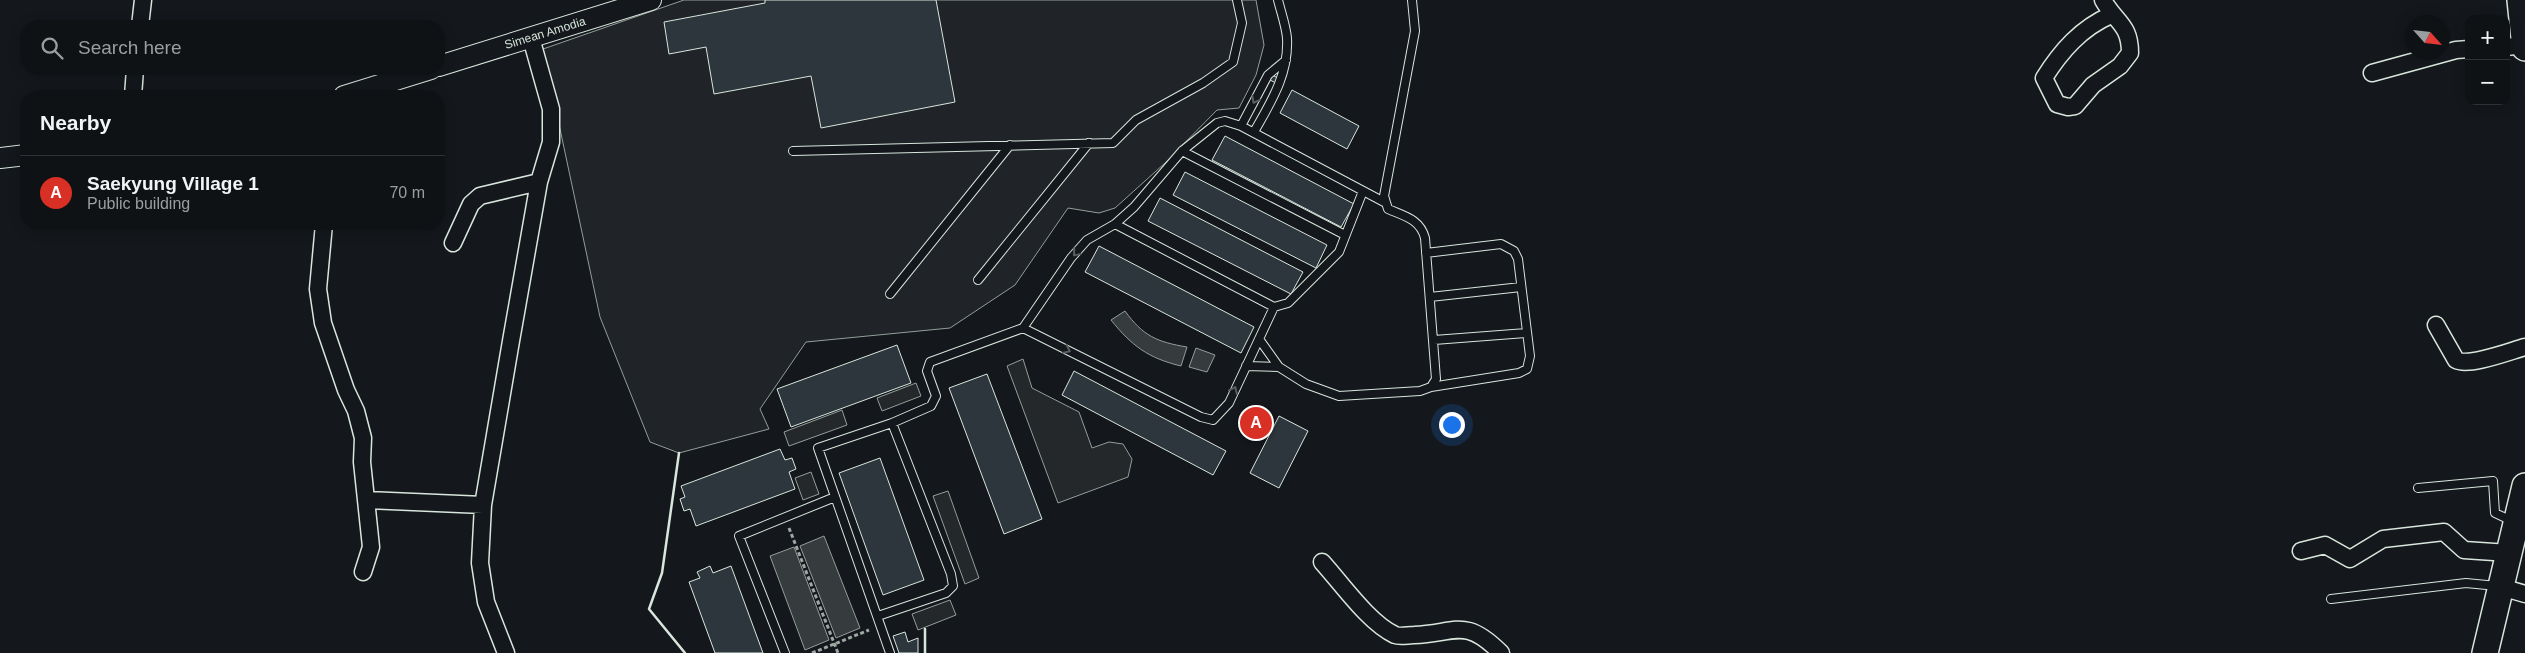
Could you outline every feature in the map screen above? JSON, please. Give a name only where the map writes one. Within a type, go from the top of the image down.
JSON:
[{"type":"main road","points":[[2520,0],[2525,47]]},
{"type":"main road","points":[[2485,653],[2525,486]]},
{"type":"street","points":[[141,20],[143,0]]},
{"type":"street","name":"Simean Amodia","points":[[445,64],[652,0]]},
{"type":"street","points":[[2103,0],[2111,14],[2128,31],[2130,53],[2120,66],[2093,86],[2075,106],[2068,107],[2057,104],[2044,78],[2070,43],[2096,22],[2111,14]]},
{"type":"street","points":[[506,653],[486,602],[480,563],[483,505],[539,182],[551,142],[551,109],[531,38]]},
{"type":"street","points":[[2510,47],[2525,47]]},
{"type":"street","points":[[2372,72],[2465,49]]},
{"type":"street","points":[[133,90],[135,75]]},
{"type":"street","points":[[364,90],[412,75]]},
{"type":"street","points":[[0,158],[20,156]]},
{"type":"street","points":[[453,243],[471,204],[480,196],[539,182]]},
{"type":"street","points":[[323,230],[318,290],[323,323],[346,390],[356,411],[363,438],[362,462],[368,500],[371,547],[363,572]]},
{"type":"street","points":[[2436,325],[2456,360],[2460,362],[2472,361],[2525,347]]},
{"type":"street","points":[[368,500],[483,505]]},
{"type":"street","points":[[2301,550],[2325,545],[2350,559],[2383,539],[2444,532],[2464,550],[2509,553]]},
{"type":"street","points":[[1322,562],[1378,624],[1397,636],[1463,628],[1486,638],[1501,653]]},
{"type":"street","points":[[2501,587],[2525,594]]},
{"type":"lane","points":[[793,151],[1113,143],[1136,120],[1203,83],[1233,62],[1242,23],[1237,0]]},
{"type":"lane","points":[[1254,132],[1281,83],[1286,60],[1287,37],[1278,0]]},
{"type":"lane","points":[[1384,202],[1415,31],[1412,0]]},
{"type":"lane","points":[[1241,126],[1268,75],[1286,60]]},
{"type":"lane","points":[[890,653],[818,448],[892,423],[931,406],[936,396],[927,371],[930,362],[1023,328],[1071,258],[1087,240],[1115,224],[1134,207],[1182,151],[1217,123],[1225,121],[1254,132],[1384,202],[1388,209],[1415,221],[1422,228],[1434,340],[1436,378],[1431,387]]},
{"type":"lane","points":[[978,280],[1089,143]]},
{"type":"lane","points":[[890,294],[1010,145]]},
{"type":"lane","points":[[1182,151],[1345,235]]},
{"type":"lane","points":[[1115,224],[1274,307],[1288,304],[1306,288],[1339,252],[1363,191]]},
{"type":"lane","points":[[1259,339],[1279,368],[1306,384],[1339,396],[1420,391],[1431,387],[1519,373],[1527,370],[1530,356],[1518,259],[1514,251],[1501,244],[1426,253]]},
{"type":"lane","points":[[1430,297],[1521,287]]},
{"type":"lane","points":[[1023,328],[1201,417],[1212,420],[1228,403],[1274,307]]},
{"type":"lane","points":[[1434,340],[1527,333]]},
{"type":"lane","points":[[1246,366],[1279,368]]},
{"type":"lane","points":[[878,616],[946,594],[953,586],[951,574],[892,423]]},
{"type":"lane","points":[[2418,488],[2494,481],[2495,513],[2516,522]]},
{"type":"lane","points":[[785,653],[740,536],[836,496]]},
{"type":"lane","points":[[2330,599],[2466,583],[2501,587]]},
{"type":"path","points":[[785,518],[838,653]]},
{"type":"path","points":[[812,653],[881,625]]},
{"type":"shaded area","points":[[684,0],[1256,0],[1264,45],[1256,75],[1239,108],[1217,110],[1165,163],[1115,208],[1099,213],[1068,208],[1015,285],[950,328],[806,342],[760,409],[769,429],[679,453],[650,442],[600,317],[543,49]]},
{"type":"shaded area","points":[[1125,311],[1145,332],[1167,343],[1187,347],[1181,366],[1150,355],[1126,337],[1111,320]]},
{"type":"shaded area","points":[[1196,348],[1215,355],[1207,372],[1189,367]]},
{"type":"shaded area","points":[[1023,359],[1032,388],[1079,412],[1092,448],[1109,442],[1123,444],[1132,459],[1128,477],[1058,503],[1007,366]]},
{"type":"shaded area","points":[[916,383],[921,396],[882,411],[877,398]]},
{"type":"shaded area","points":[[842,410],[847,425],[789,446],[784,432]]},
{"type":"shaded area","points":[[811,472],[819,494],[803,500],[795,478]]},
{"type":"shaded area","points":[[948,491],[979,578],[965,584],[933,496]]},
{"type":"shaded area","points":[[824,536],[860,628],[836,638],[800,546]]},
{"type":"shaded area","points":[[794,547],[829,640],[805,650],[770,556]]},
{"type":"shaded area","points":[[950,600],[956,615],[918,630],[912,614]]},
{"type":"building","points":[[765,0],[936,0],[955,102],[821,128],[811,76],[714,94],[706,47],[669,54],[664,22],[765,3]]},
{"type":"building","points":[[1272,75],[1278,78],[1276,83],[1270,80]]},
{"type":"building","points":[[1292,90],[1359,126],[1347,149],[1280,113]]},
{"type":"building","points":[[1225,136],[1354,204],[1341,227],[1212,160]]},
{"type":"building","points":[[1185,172],[1327,245],[1316,268],[1173,195]]},
{"type":"building","points":[[1160,198],[1303,272],[1291,294],[1148,221]]},
{"type":"building","points":[[1099,246],[1254,327],[1241,353],[1085,272]]},
{"type":"building","points":[[897,345],[911,383],[791,427],[777,389]]},
{"type":"building","points":[[1074,371],[1226,451],[1213,475],[1062,395]]},
{"type":"building","points":[[987,374],[1042,519],[1004,534],[949,388]]},
{"type":"building","points":[[1279,416],[1308,431],[1279,488],[1250,473]]},
{"type":"building","points":[[780,449],[785,460],[792,458],[796,469],[789,472],[795,489],[696,526],[690,509],[684,511],[680,499],[685,497],[681,486]]},
{"type":"building","points":[[880,458],[924,580],[883,595],[839,473]]},
{"type":"building","points":[[710,566],[713,573],[731,566],[763,653],[715,653],[689,582],[700,578],[697,572]]},
{"type":"building","points":[[905,632],[908,642],[918,638],[918,653],[899,653],[893,636]]},
{"type":"wall","points":[[679,453],[662,573],[649,609],[685,653]]},
{"type":"wall","points":[[925,629],[925,653]]},
{"type":"place","name":"Saekyung Village 1","points":[[1256,423]]}]
